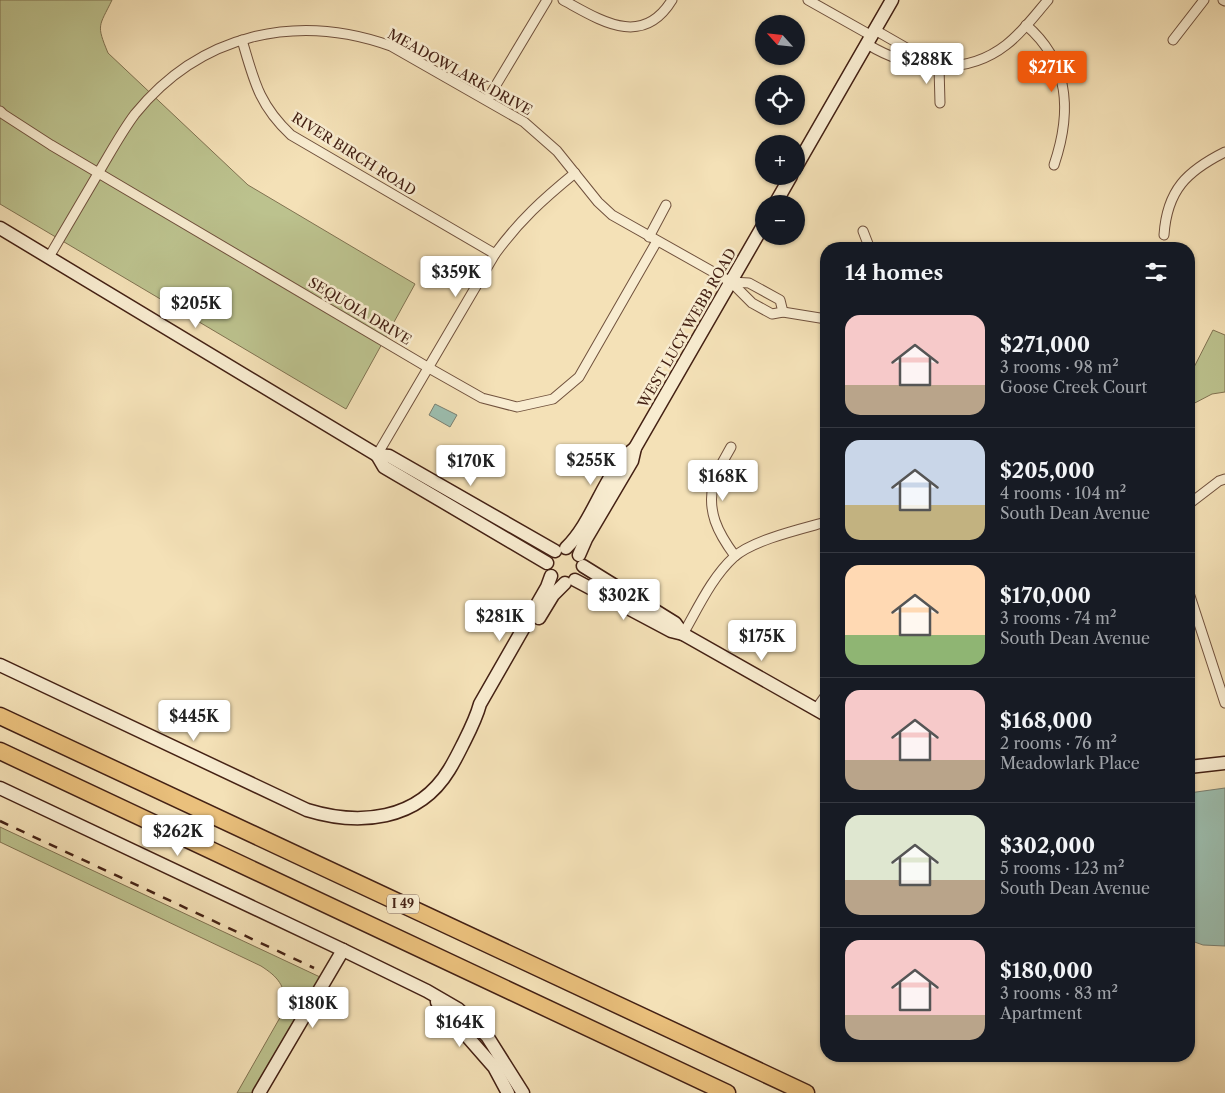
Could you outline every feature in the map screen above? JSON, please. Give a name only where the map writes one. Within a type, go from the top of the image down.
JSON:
[{"type":"highway","name":"I 49","points":[[0,716],[806,1093]]},
{"type":"highway","name":"I 49","points":[[0,751],[727,1093]]},
{"type":"street","points":[[487,100],[546,0]]},
{"type":"street","points":[[563,0],[607,24],[630,28],[649,23],[672,0]]},
{"type":"street","points":[[808,0],[871,37],[939,66]]},
{"type":"street","points":[[805,151],[892,0]]},
{"type":"street","points":[[871,37],[876,50],[906,62],[958,66],[986,58],[1008,44],[1048,0]]},
{"type":"street","points":[[1173,40],[1204,0]]},
{"type":"street","points":[[1026,25],[1036,34],[1052,55],[1063,84],[1065,100],[1064,131],[1054,165]]},
{"type":"street","name":"MEADOWLARK DRIVE","points":[[49,257],[134,115],[158,89],[200,57],[262,34],[294,29],[321,30],[368,38],[391,46],[487,100],[524,122],[541,135],[558,151],[598,202],[612,215],[730,282]]},
{"type":"street","name":"RIVER BIRCH ROAD","points":[[242,40],[253,78],[264,103],[274,119],[291,135],[495,254]]},
{"type":"street","points":[[939,66],[940,103]]},
{"type":"street","name":"SEQUOIA DRIVE","points":[[0,110],[11,119],[99,173],[429,368],[482,398],[517,407],[553,399],[579,377],[653,239],[666,206]]},
{"type":"street","points":[[1164,235],[1167,211],[1178,188],[1194,169],[1225,152]]},
{"type":"street","points":[[377,455],[495,254],[511,232],[536,205],[574,173]]},
{"type":"street","points":[[0,228],[377,455],[384,466],[549,570],[558,582],[570,582],[671,631],[684,634],[820,711]]},
{"type":"street","points":[[863,231],[867,242]]},
{"type":"street","name":"WEST LUCY WEBB ROAD","points":[[581,561],[586,539],[632,461],[635,448],[755,239]]},
{"type":"street","points":[[730,282],[752,303],[772,314],[782,312],[820,319]]},
{"type":"street","points":[[730,282],[749,283],[780,300],[782,312]]},
{"type":"street","points":[[731,447],[714,481],[711,504],[719,536],[735,556]]},
{"type":"street","name":"WEST LUCY WEBB ROAD","points":[[561,549],[584,525],[624,456],[635,448]]},
{"type":"street","points":[[0,665],[307,810],[348,819],[376,818],[391,814],[419,800],[441,781],[449,770],[478,715],[553,595],[582,572],[581,561],[575,550],[561,549],[390,456],[377,455]]},
{"type":"street","points":[[1195,499],[1219,481],[1225,479]]},
{"type":"street","points":[[684,634],[706,594],[735,556],[769,539],[820,524]]},
{"type":"street","points":[[478,715],[480,704],[547,587],[549,558],[561,549]]},
{"type":"street","points":[[581,561],[675,623],[684,634]]},
{"type":"street","points":[[1195,611],[1225,703]]},
{"type":"street","points":[[1195,766],[1225,763]]},
{"type":"street","points":[[0,788],[343,950],[427,991],[458,1009],[487,1036],[523,1093]]},
{"type":"street","points":[[259,1093],[343,950]]},
{"type":"street","points":[[427,991],[494,1067],[508,1093]]},
{"type":"green space","points":[[0,0],[112,0],[101,26],[102,36],[108,53],[248,185],[415,284],[346,409],[0,204]]},
{"type":"green space","points":[[1213,330],[1225,335],[1225,392],[1212,394],[1195,403],[1195,365]]},
{"type":"green space","points":[[0,827],[320,977],[252,1093],[237,1093],[286,1007],[280,982],[261,966],[0,842]]},
{"type":"shaded area","points":[[435,404],[457,415],[450,427],[429,415]]},
{"type":"shaded area","points":[[1225,788],[1225,946],[1203,945],[1195,942],[1195,792]]},
{"type":"railway","points":[[0,821],[314,968]]}]
